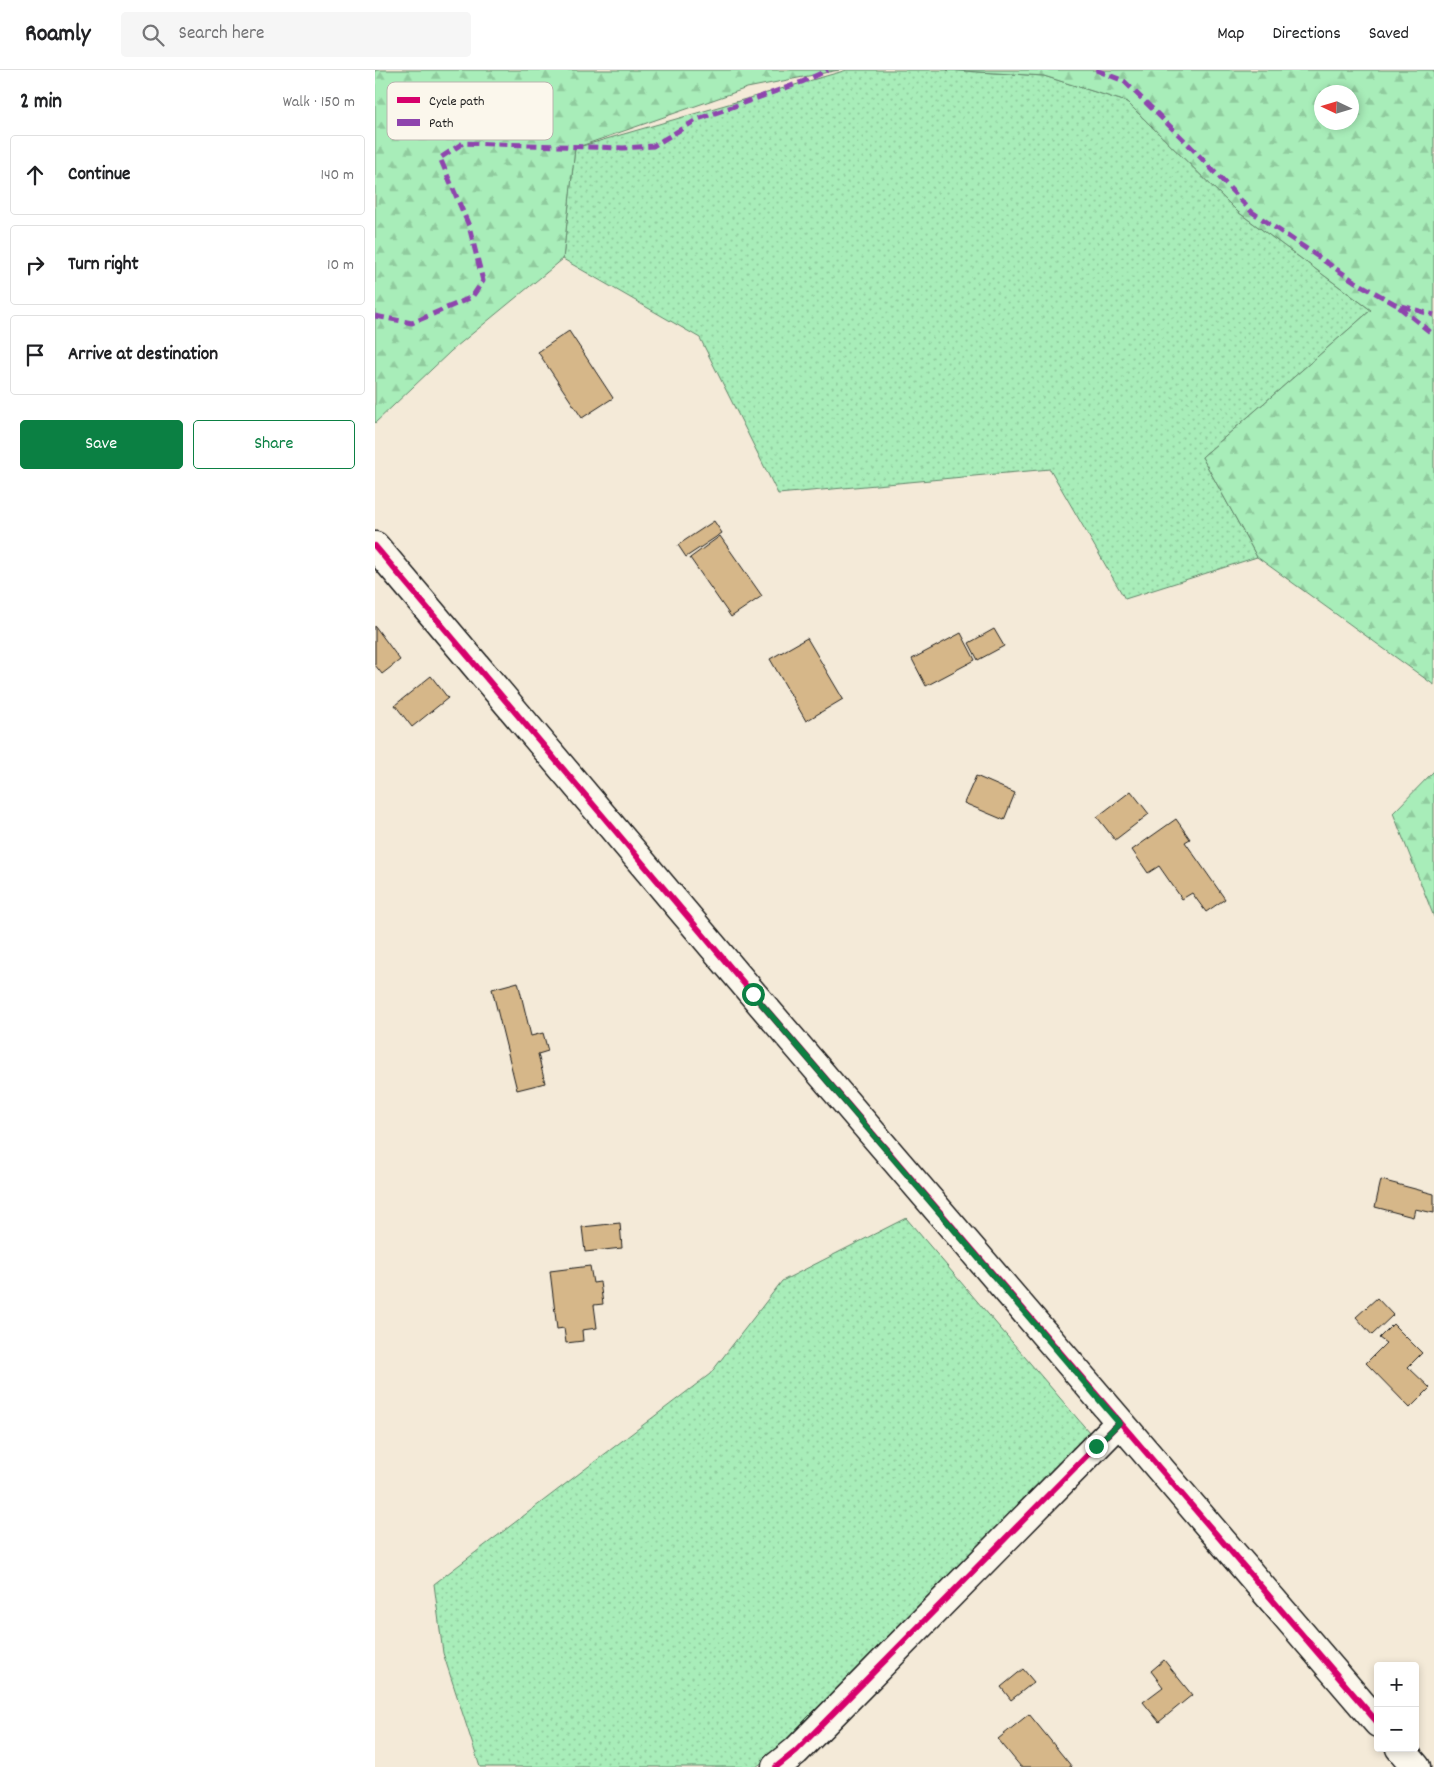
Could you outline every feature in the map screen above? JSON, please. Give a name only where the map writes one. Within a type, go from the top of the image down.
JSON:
[{"type":"street","points":[[375,546],[746,987],[1374,1718]]},
{"type":"street","points":[[776,1767],[796,1751],[1119,1423]]},
{"type":"street","points":[[1403,1752],[1416,1767]]},
{"type":"green space","points":[[375,70],[839,70],[747,88],[575,148],[563,259],[451,351],[375,423]]},
{"type":"green space","points":[[847,70],[947,70],[1044,76],[1127,102],[1238,212],[1371,310],[1202,457],[1257,557],[1125,599],[1050,469],[778,494],[700,338],[563,259],[575,148]]},
{"type":"green space","points":[[947,70],[1434,70],[1434,685],[1257,557],[1202,457],[1371,310],[1238,212],[1127,102],[1044,76]]},
{"type":"green space","points":[[1434,771],[1434,917],[1393,813]]},
{"type":"green space","points":[[906,1218],[1089,1432],[789,1743],[756,1767],[480,1767],[443,1653],[434,1584],[710,1374],[782,1281]]},
{"type":"building","points":[[569,331],[613,398],[582,418],[538,352]]},
{"type":"building","points":[[714,521],[722,533],[686,557],[678,545]]},
{"type":"building","points":[[720,536],[762,596],[731,617],[690,558]]},
{"type":"building","points":[[375,626],[400,660],[382,674],[375,665]]},
{"type":"building","points":[[994,629],[1004,646],[978,660],[969,643]]},
{"type":"building","points":[[961,633],[975,660],[926,686],[912,659]]},
{"type":"building","points":[[807,638],[843,699],[806,721],[770,659]]},
{"type":"building","points":[[431,676],[448,698],[412,727],[395,705]]},
{"type":"building","points":[[976,776],[1015,793],[1004,820],[964,803]]},
{"type":"building","points":[[1131,791],[1149,814],[1115,840],[1097,817]]},
{"type":"building","points":[[1176,819],[1190,839],[1185,842],[1225,899],[1206,912],[1192,893],[1182,899],[1159,866],[1148,873],[1132,850]]},
{"type":"building","points":[[518,982],[531,1036],[543,1033],[548,1051],[538,1054],[545,1083],[517,1090],[492,989]]},
{"type":"building","points":[[1381,1180],[1434,1194],[1434,1213],[1415,1209],[1413,1217],[1375,1207]]},
{"type":"building","points":[[620,1223],[622,1248],[585,1252],[582,1227]]},
{"type":"building","points":[[590,1266],[593,1283],[600,1282],[603,1304],[594,1305],[597,1328],[582,1330],[583,1341],[566,1343],[564,1328],[557,1329],[550,1271]]},
{"type":"building","points":[[1377,1298],[1393,1315],[1372,1335],[1356,1317]]},
{"type":"building","points":[[1393,1324],[1422,1353],[1408,1367],[1430,1388],[1410,1408],[1366,1363],[1386,1343],[1379,1338]]},
{"type":"building","points":[[1164,1660],[1192,1695],[1159,1722],[1143,1702],[1163,1687],[1151,1671]]},
{"type":"building","points":[[1023,1669],[1034,1682],[1011,1700],[1001,1687]]},
{"type":"building","points":[[1029,1714],[1072,1767],[1021,1767],[998,1739]]},
{"type":"marked path","points":[[375,316],[412,323],[472,297],[483,281],[469,226],[440,158],[463,143],[623,148],[653,146],[698,119],[802,82],[828,70]]},
{"type":"marked path","points":[[1096,70],[1124,81],[1189,145],[1252,212],[1354,281],[1395,304],[1434,315]]},
{"type":"marked path","points":[[1399,307],[1434,335]]},
{"type":"cycle path","points":[[375,546],[753,994],[1374,1718]]},
{"type":"cycle path","points":[[776,1767],[796,1751],[1119,1423]]},
{"type":"route","points":[[753,994],[1119,1423],[1096,1446]]}]
